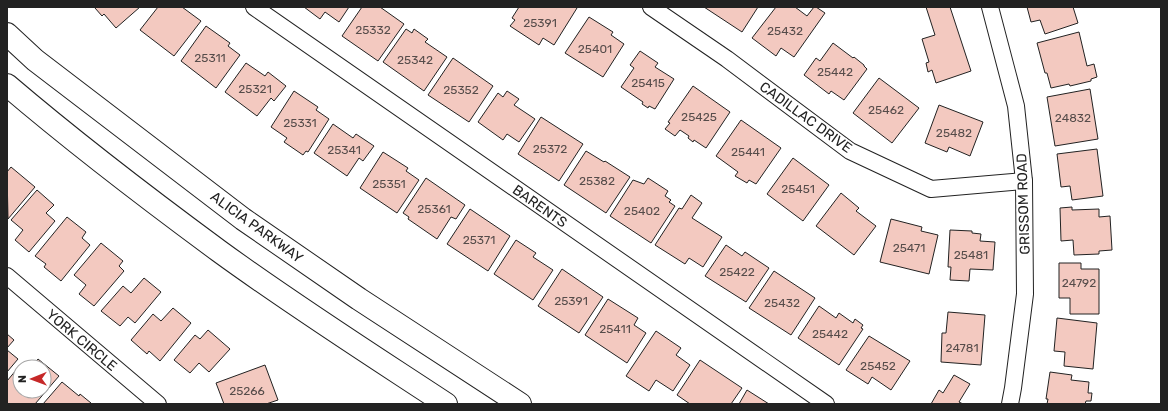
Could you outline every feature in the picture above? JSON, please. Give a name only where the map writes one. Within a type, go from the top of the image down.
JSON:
[{"type":"main road","name":"ALICIA PARKWAY","points":[[7,34],[36,60],[243,219],[359,299],[520,404]]},
{"type":"main road","points":[[7,85],[64,134],[220,252],[336,332],[446,404]]},
{"type":"street","name":"BARENTS","points":[[254,7],[826,404]]},
{"type":"street","name":"CADILLAC DRIVE","points":[[651,7],[727,59],[850,151],[931,189],[1024,181]]},
{"type":"street","name":"GRISSOM ROAD","points":[[990,7],[1016,106],[1024,181],[1025,294],[1010,404]]},
{"type":"street","name":"YORK CIRCLE","points":[[7,276],[158,404]]},
{"type":"building","points":[[140,7],[116,28],[104,14],[102,16],[95,8]]},
{"type":"building","points":[[158,7],[182,7],[201,21],[174,56],[140,30]]},
{"type":"building","points":[[304,7],[349,7],[339,22],[325,12],[320,19]]},
{"type":"building","points":[[362,7],[380,7],[404,24],[378,61],[342,36]]},
{"type":"building","points":[[519,7],[577,8],[554,45],[543,38],[539,45],[510,26],[515,20],[512,18]]},
{"type":"building","points":[[704,7],[758,7],[742,32]]},
{"type":"building","points":[[776,7],[795,7],[807,16],[814,7],[825,13],[794,57],[781,48],[776,56],[752,38]]},
{"type":"building","points":[[926,7],[950,7],[971,71],[936,83],[932,70],[928,72],[926,63],[929,62],[922,39],[935,35]]},
{"type":"building","points":[[1027,7],[1073,7],[1078,23],[1045,34],[1040,20],[1031,22]]},
{"type":"building","points":[[589,17],[613,32],[611,35],[624,44],[603,77],[565,53]]},
{"type":"building","points":[[206,26],[230,43],[228,46],[240,55],[216,88],[181,61]]},
{"type":"building","points":[[406,29],[412,33],[414,29],[428,39],[425,42],[447,57],[424,91],[383,62]]},
{"type":"building","points":[[1079,32],[1087,66],[1094,64],[1097,77],[1091,79],[1091,81],[1070,86],[1069,84],[1051,88],[1047,73],[1045,73],[1037,43]]},
{"type":"building","points":[[833,43],[853,58],[854,57],[867,69],[844,100],[831,91],[829,94],[804,75],[816,58],[820,61]]},
{"type":"building","points":[[640,51],[658,63],[655,67],[674,79],[655,109],[649,106],[648,108],[642,104],[643,102],[621,87],[634,68],[630,65]]},
{"type":"building","points":[[453,58],[493,86],[469,122],[428,95]]},
{"type":"building","points":[[246,63],[265,76],[268,72],[286,86],[274,101],[271,98],[257,116],[225,92]]},
{"type":"building","points":[[879,78],[919,108],[892,143],[853,113]]},
{"type":"building","points":[[693,86],[730,112],[706,148],[694,140],[693,142],[688,138],[689,136],[680,130],[675,136],[665,129],[670,123],[668,122]]},
{"type":"building","points":[[1090,89],[1098,139],[1055,146],[1047,97]]},
{"type":"building","points":[[294,91],[318,107],[316,110],[329,119],[308,152],[306,151],[303,155],[284,142],[287,138],[271,127]]},
{"type":"building","points":[[507,91],[519,99],[514,105],[535,119],[519,142],[507,134],[503,140],[478,122],[498,93],[503,97]]},
{"type":"building","points":[[939,105],[983,122],[970,156],[949,147],[947,152],[925,143]]},
{"type":"building","points":[[541,117],[583,144],[559,181],[518,154]]},
{"type":"building","points":[[741,120],[781,148],[756,184],[749,180],[747,183],[735,176],[738,172],[716,156]]},
{"type":"building","points":[[333,124],[353,138],[356,134],[374,146],[363,161],[359,158],[347,176],[314,153]]},
{"type":"building","points":[[1097,149],[1103,196],[1072,200],[1070,186],[1061,187],[1057,154]]},
{"type":"building","points":[[586,151],[630,177],[606,213],[564,185]]},
{"type":"building","points":[[383,152],[408,168],[406,171],[419,180],[397,213],[360,188]]},
{"type":"building","points":[[793,158],[829,185],[803,221],[767,194]]},
{"type":"building","points":[[11,167],[35,187],[8,219],[7,172]]},
{"type":"building","points":[[426,178],[465,205],[456,219],[451,217],[437,239],[408,219],[409,217],[403,213]]},
{"type":"building","points":[[648,178],[668,191],[665,196],[671,200],[669,202],[675,206],[651,243],[610,216],[633,180],[644,184]]},
{"type":"building","points":[[37,190],[54,205],[46,213],[55,221],[29,252],[15,240],[23,230],[11,220]]},
{"type":"building","points":[[841,193],[859,208],[856,211],[876,226],[854,255],[816,226]]},
{"type":"building","points":[[691,195],[702,203],[692,218],[722,237],[703,267],[689,258],[685,264],[655,245],[679,208],[682,209]]},
{"type":"building","points":[[1072,207],[1072,210],[1099,209],[1099,217],[1110,216],[1112,250],[1099,251],[1099,254],[1074,255],[1073,240],[1061,241],[1060,208]]},
{"type":"building","points":[[470,209],[510,236],[488,271],[447,244]]},
{"type":"building","points":[[67,217],[86,232],[82,238],[90,245],[61,281],[44,267],[46,264],[35,256]]},
{"type":"building","points":[[891,219],[922,227],[921,231],[938,235],[929,274],[880,262]]},
{"type":"building","points":[[950,230],[972,231],[972,233],[981,234],[980,241],[995,242],[993,270],[970,269],[969,281],[950,280],[951,267],[948,267]]},
{"type":"building","points":[[516,240],[536,253],[533,257],[553,270],[533,300],[494,274]]},
{"type":"building","points":[[101,243],[123,261],[119,266],[124,271],[94,306],[79,294],[86,285],[74,275]]},
{"type":"building","points":[[726,245],[742,256],[745,252],[769,268],[746,302],[705,276]]},
{"type":"building","points":[[1059,263],[1081,263],[1081,269],[1099,269],[1099,314],[1070,314],[1070,298],[1059,298]]},
{"type":"building","points":[[562,269],[603,297],[579,333],[538,306]]},
{"type":"building","points":[[774,271],[815,298],[791,335],[749,308]]},
{"type":"building","points":[[144,278],[161,292],[135,323],[128,317],[120,326],[101,311],[123,286],[131,293]]},
{"type":"building","points":[[608,299],[638,318],[634,325],[646,333],[627,363],[585,335]]},
{"type":"building","points":[[819,306],[836,318],[839,313],[853,323],[855,319],[863,325],[861,328],[863,329],[839,365],[798,338]]},
{"type":"building","points":[[173,308],[191,323],[160,361],[149,351],[147,354],[131,340],[153,314],[161,321]]},
{"type":"building","points":[[948,312],[985,315],[981,365],[941,362],[942,333],[946,333]]},
{"type":"building","points":[[1057,318],[1097,323],[1093,369],[1064,366],[1065,352],[1054,351]]},
{"type":"building","points":[[208,330],[230,349],[209,372],[199,363],[190,373],[174,360],[195,335],[200,339]]},
{"type":"building","points":[[656,331],[681,348],[676,355],[690,365],[673,391],[656,380],[649,391],[626,376]]},
{"type":"building","points":[[7,334],[14,340],[7,348]]},
{"type":"building","points":[[869,336],[910,361],[891,390],[872,377],[868,384],[846,370]]},
{"type":"building","points":[[7,350],[18,359],[12,359],[12,366],[7,372]]},
{"type":"building","points":[[700,360],[742,388],[731,404],[690,404],[677,395]]},
{"type":"building","points":[[265,365],[278,400],[266,404],[224,404],[216,383]]},
{"type":"building","points":[[52,370],[59,376],[52,384]]},
{"type":"building","points":[[1050,372],[1072,375],[1071,380],[1089,382],[1088,393],[1092,393],[1091,401],[1086,401],[1085,404],[1047,404],[1048,399],[1046,399]]},
{"type":"building","points":[[12,375],[12,399],[39,399],[35,404],[7,404],[7,381]]},
{"type":"building","points":[[954,375],[970,384],[959,402],[963,404],[931,404],[939,390],[943,393]]},
{"type":"building","points":[[62,382],[79,396],[80,394],[91,403],[43,404],[47,399],[52,399],[52,394]]},
{"type":"building","points":[[747,390],[769,404],[739,404]]}]
